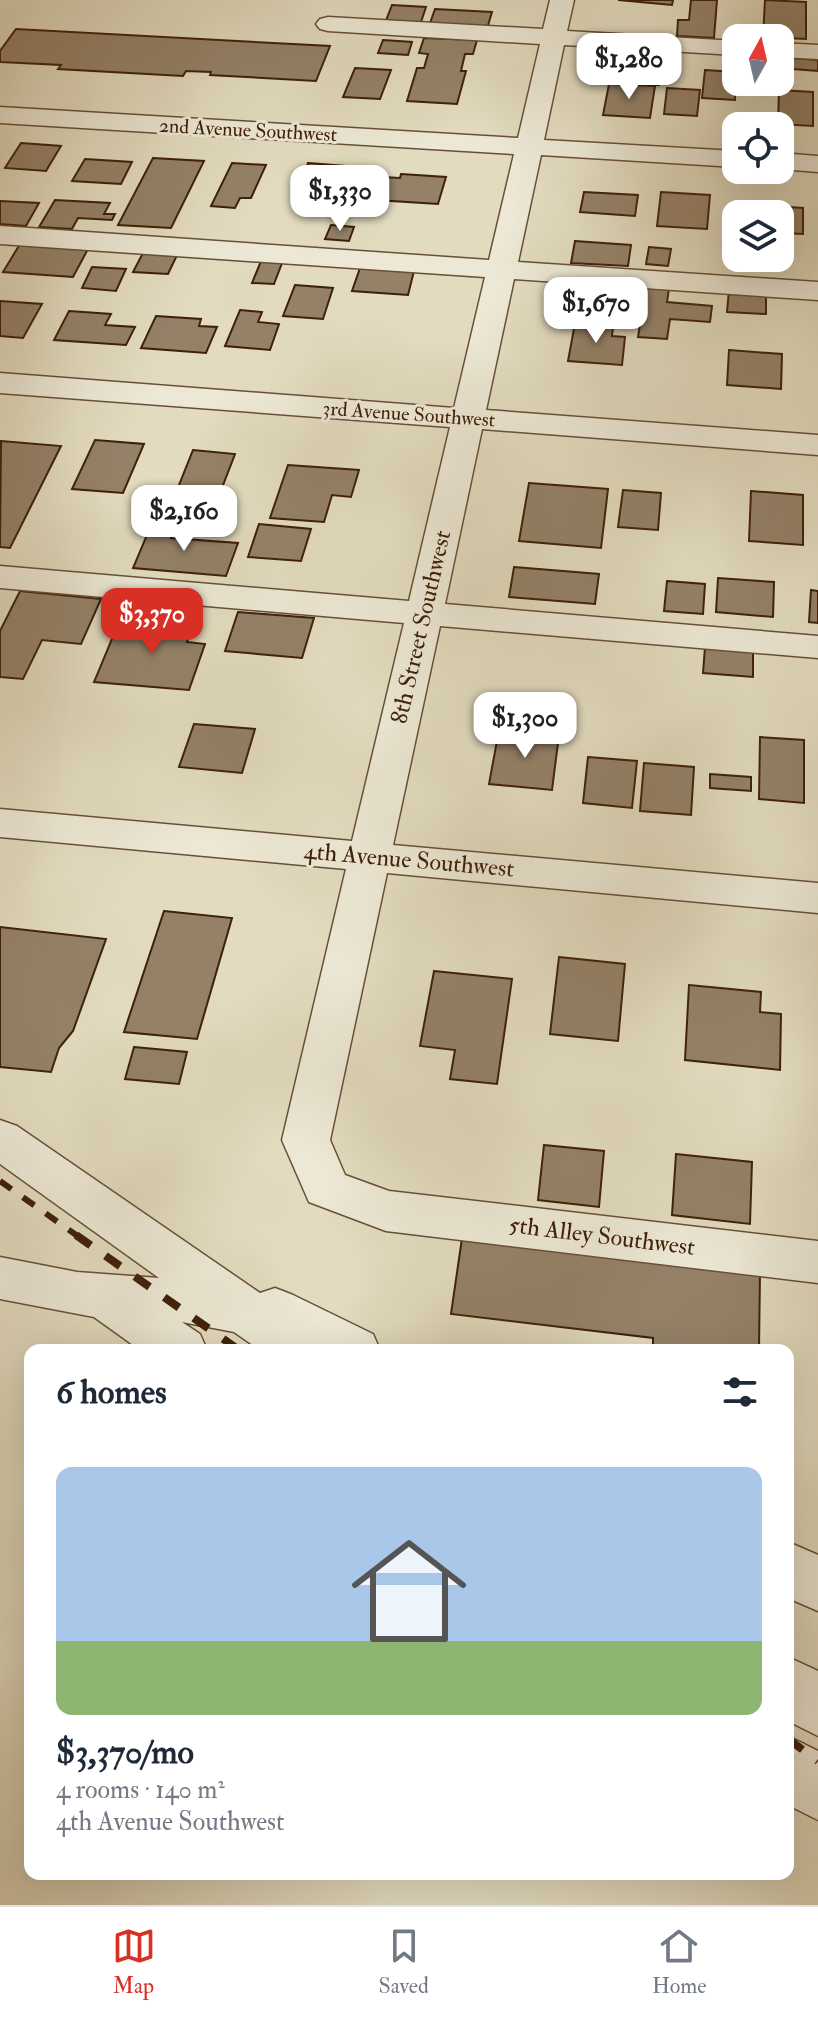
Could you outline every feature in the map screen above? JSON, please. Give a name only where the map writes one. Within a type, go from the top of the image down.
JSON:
[{"type":"street","name":"8th Street Southwest","points":[[386,1211],[326,1188],[306,1140],[562,0]]},
{"type":"street","points":[[328,24],[722,47]]},
{"type":"street","points":[[794,51],[818,52]]},
{"type":"street","name":"2nd Avenue Southwest","points":[[0,115],[722,158]]},
{"type":"street","points":[[794,162],[818,164]]},
{"type":"street","points":[[0,235],[818,291]]},
{"type":"street","name":"3rd Avenue Southwest","points":[[0,383],[818,445]]},
{"type":"street","points":[[0,577],[818,647]]},
{"type":"street","name":"4th Avenue Southwest","points":[[0,823],[818,898]]},
{"type":"street","points":[[0,1139],[292,1344]]},
{"type":"street","name":"5th Alley Southwest","points":[[386,1211],[818,1262]]},
{"type":"street","points":[[172,1259],[342,1344]]},
{"type":"street","points":[[0,1278],[104,1296],[184,1300],[226,1307],[255,1318]]},
{"type":"street","points":[[104,1296],[172,1344]]},
{"type":"street","points":[[794,1572],[818,1584]]},
{"type":"street","points":[[794,1690],[818,1706]]},
{"type":"street","points":[[794,1771],[818,1789]]},
{"type":"building","points":[[618,0],[673,0],[672,5]]},
{"type":"building","points":[[691,0],[717,0],[714,38],[677,36],[678,20],[689,20]]},
{"type":"building","points":[[765,0],[806,2],[806,39],[794,38],[794,24],[764,24]]},
{"type":"building","points":[[392,5],[426,7],[420,25],[385,23]]},
{"type":"building","points":[[435,9],[492,12],[487,29],[429,26]]},
{"type":"building","points":[[16,29],[330,46],[316,81],[186,71],[183,76],[58,69],[61,65],[0,62],[0,51]]},
{"type":"building","points":[[424,38],[477,40],[473,54],[465,54],[461,71],[466,71],[457,104],[407,101],[417,68],[424,68],[428,54],[419,53]]},
{"type":"building","points":[[383,40],[412,42],[408,55],[378,53]]},
{"type":"building","points":[[794,58],[818,60],[818,71],[794,69]]},
{"type":"building","points":[[610,65],[661,68],[659,85],[607,82]]},
{"type":"building","points":[[355,68],[391,70],[380,99],[343,97]]},
{"type":"building","points":[[705,70],[722,71],[722,96],[735,96],[735,100],[702,98]]},
{"type":"building","points":[[609,84],[655,86],[650,118],[603,115]]},
{"type":"building","points":[[667,88],[700,90],[697,116],[664,114]]},
{"type":"building","points":[[794,91],[813,92],[813,126],[794,125],[794,112],[778,112],[779,96],[794,96]]},
{"type":"building","points":[[21,143],[61,146],[46,171],[5,168]]},
{"type":"building","points":[[153,158],[204,161],[171,228],[118,225]]},
{"type":"building","points":[[85,159],[132,162],[121,184],[72,181]]},
{"type":"building","points":[[232,163],[266,165],[251,198],[240,198],[235,208],[211,206]]},
{"type":"building","points":[[308,163],[345,166],[331,203],[294,201]]},
{"type":"building","points":[[401,174],[446,177],[438,204],[376,200],[383,177],[400,178]]},
{"type":"building","points":[[584,192],[638,195],[635,216],[580,212]]},
{"type":"building","points":[[661,192],[710,195],[707,229],[657,226]]},
{"type":"building","points":[[55,200],[110,203],[104,214],[115,214],[112,220],[78,218],[72,229],[39,227]]},
{"type":"building","points":[[0,201],[39,203],[26,226],[0,224]]},
{"type":"building","points":[[794,207],[803,208],[803,234],[794,234]]},
{"type":"building","points":[[331,225],[354,227],[349,241],[325,239]]},
{"type":"building","points":[[575,241],[631,245],[628,266],[571,263]]},
{"type":"building","points":[[20,244],[88,249],[73,277],[3,272]]},
{"type":"building","points":[[649,247],[671,249],[668,266],[646,264]]},
{"type":"building","points":[[144,251],[178,253],[168,274],[133,272]]},
{"type":"building","points":[[261,261],[282,263],[274,284],[252,283]]},
{"type":"building","points":[[92,267],[126,269],[116,291],[82,288]]},
{"type":"building","points":[[360,268],[414,271],[408,295],[352,291]]},
{"type":"building","points":[[295,285],[333,288],[323,319],[283,316]]},
{"type":"building","points":[[646,287],[669,289],[667,302],[712,306],[710,322],[670,319],[667,339],[638,337]]},
{"type":"building","points":[[729,290],[766,292],[766,314],[727,312]]},
{"type":"building","points":[[0,301],[42,304],[23,338],[0,336]]},
{"type":"building","points":[[240,310],[262,312],[258,322],[279,324],[270,350],[225,346]]},
{"type":"building","points":[[69,311],[111,314],[105,325],[135,327],[126,345],[54,340]]},
{"type":"building","points":[[156,316],[201,319],[199,326],[217,327],[206,353],[141,348]]},
{"type":"building","points":[[575,323],[613,326],[612,336],[625,337],[622,365],[568,361]]},
{"type":"building","points":[[729,350],[782,354],[781,389],[727,385]]},
{"type":"building","points":[[95,440],[144,444],[123,493],[72,489]]},
{"type":"building","points":[[1,441],[61,446],[10,548],[0,547]]},
{"type":"building","points":[[193,450],[235,454],[220,493],[177,490]]},
{"type":"building","points":[[288,465],[359,470],[351,497],[332,495],[324,522],[270,518]]},
{"type":"building","points":[[529,483],[608,489],[601,548],[519,541]]},
{"type":"building","points":[[623,490],[661,493],[658,530],[618,527]]},
{"type":"building","points":[[751,491],[803,495],[803,545],[749,541]]},
{"type":"building","points":[[152,523],[176,525],[171,538],[238,543],[226,576],[133,568]]},
{"type":"building","points":[[259,524],[311,529],[301,561],[248,557]]},
{"type":"building","points":[[514,567],[599,574],[595,604],[509,597]]},
{"type":"building","points":[[718,578],[774,582],[773,617],[716,612]]},
{"type":"building","points":[[667,581],[705,584],[703,614],[664,611]]},
{"type":"building","points":[[811,590],[818,591],[818,623],[809,622]]},
{"type":"building","points":[[20,591],[101,599],[81,644],[42,640],[23,679],[0,677],[0,631]]},
{"type":"building","points":[[238,612],[314,618],[302,658],[225,651]]},
{"type":"building","points":[[164,618],[195,621],[187,642],[205,644],[189,690],[94,682],[119,622],[161,625]]},
{"type":"building","points":[[705,647],[753,651],[753,677],[703,673]]},
{"type":"building","points":[[194,724],[255,729],[242,773],[179,767]]},
{"type":"building","points":[[499,730],[559,735],[552,790],[489,784]]},
{"type":"building","points":[[760,737],[804,740],[804,803],[759,799]]},
{"type":"building","points":[[588,757],[637,761],[632,808],[583,803]]},
{"type":"building","points":[[644,763],[694,767],[691,815],[640,811]]},
{"type":"building","points":[[710,774],[751,777],[751,791],[710,788]]},
{"type":"building","points":[[164,911],[232,918],[197,1039],[124,1032]]},
{"type":"building","points":[[0,927],[106,939],[73,1031],[59,1048],[51,1072],[0,1067]]},
{"type":"building","points":[[559,957],[625,964],[618,1041],[550,1034]]},
{"type":"building","points":[[434,971],[512,979],[497,1084],[450,1079],[455,1050],[420,1046]]},
{"type":"building","points":[[689,985],[761,992],[760,1012],[781,1014],[780,1070],[685,1060]]},
{"type":"building","points":[[134,1047],[187,1052],[179,1084],[125,1079]]},
{"type":"building","points":[[544,1145],[604,1151],[599,1207],[538,1200]]},
{"type":"building","points":[[676,1154],[752,1162],[750,1224],[672,1215]]},
{"type":"building","points":[[462,1238],[760,1272],[759,1344],[653,1344],[653,1338],[451,1314]]},
{"type":"railway","points":[[0,1181],[79,1237]]},
{"type":"railway","points":[[76,1235],[230,1344]]},
{"type":"railway","points":[[794,1743],[818,1761]]}]
